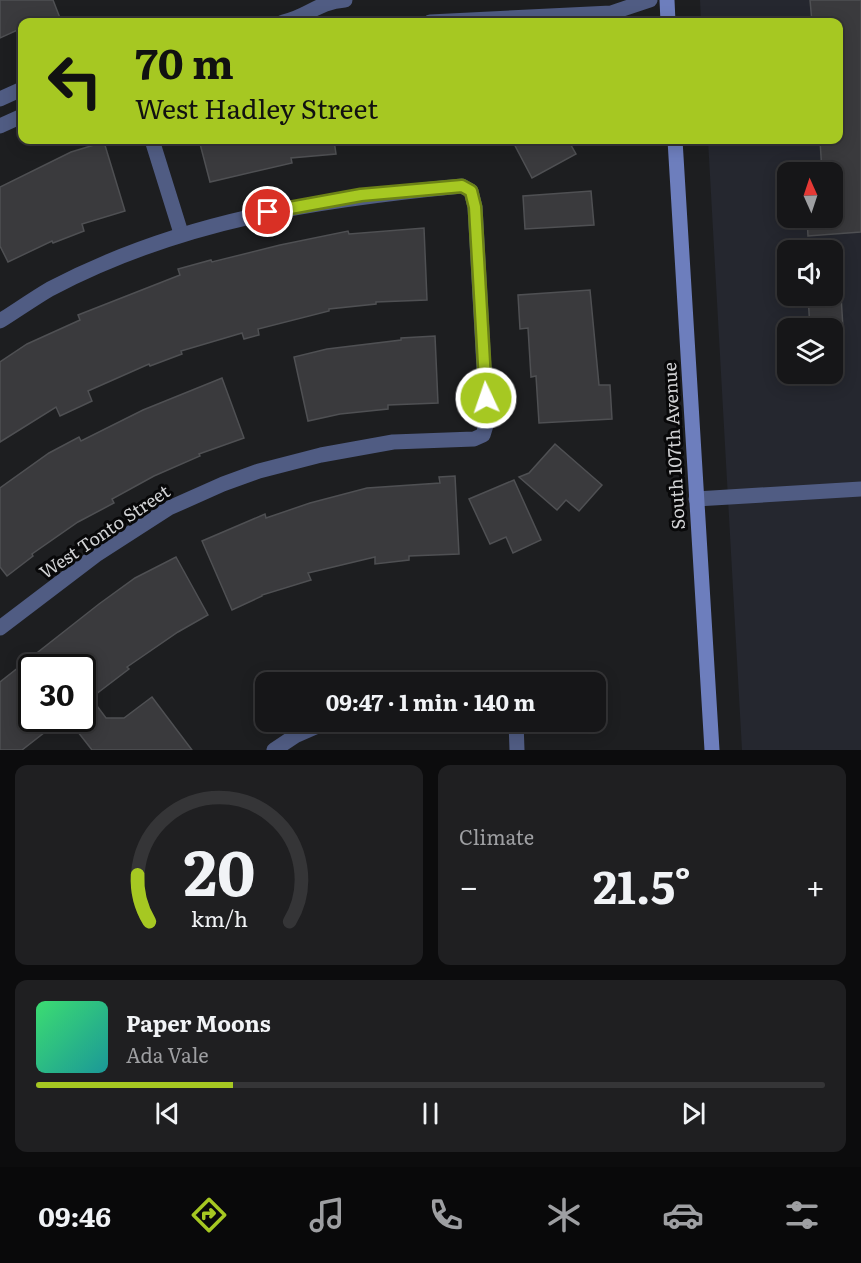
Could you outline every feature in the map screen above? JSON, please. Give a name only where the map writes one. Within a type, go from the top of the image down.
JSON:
[{"type":"main road","points":[[667,0],[668,18]]},
{"type":"main road","name":"South 107th Avenue","points":[[675,144],[712,750]]},
{"type":"street","points":[[299,18],[327,1],[345,0]]},
{"type":"street","points":[[510,18],[611,13],[650,0]]},
{"type":"street","points":[[0,99],[18,91]]},
{"type":"street","points":[[0,126],[18,118]]},
{"type":"street","points":[[0,321],[49,290],[129,253],[181,233],[153,144]]},
{"type":"street","name":"West Tonto Street","points":[[0,628],[96,555],[169,508],[223,484],[259,471],[321,455],[393,442],[474,439],[483,435],[487,422],[475,207],[471,191],[462,186],[361,195],[268,212],[181,233]]},
{"type":"street","points":[[696,499],[861,489]]},
{"type":"street","points":[[273,750],[304,732]]},
{"type":"street","points":[[517,732],[518,750]]},
{"type":"shaded area","points":[[700,0],[861,0],[861,750],[742,750],[708,144],[843,144],[843,18],[701,18]]},
{"type":"building","points":[[0,0],[53,0],[60,18],[18,18],[18,30],[0,38]]},
{"type":"building","points":[[810,0],[861,0],[861,232],[808,236],[808,228],[843,228],[843,162],[821,162],[820,144],[843,144],[843,18],[812,18]]},
{"type":"building","points":[[105,144],[125,211],[82,224],[84,231],[53,243],[52,241],[8,262],[0,246],[0,187],[71,152]]},
{"type":"building","points":[[200,144],[335,144],[336,154],[291,158],[292,163],[210,182]]},
{"type":"building","points":[[514,144],[570,144],[576,154],[532,178]]},
{"type":"building","points":[[591,191],[594,225],[525,229],[523,196]]},
{"type":"building","points":[[424,228],[427,300],[376,302],[376,304],[329,309],[329,311],[258,329],[259,335],[244,339],[242,333],[181,351],[182,354],[150,366],[149,364],[88,391],[92,401],[60,416],[56,407],[0,442],[0,362],[27,344],[80,320],[78,315],[180,275],[178,269],[211,260],[212,262],[348,231],[349,234]]},
{"type":"building","points":[[590,290],[599,385],[610,385],[612,419],[539,423],[536,376],[531,377],[528,328],[520,329],[518,295]]},
{"type":"building","points":[[809,306],[842,306],[842,318],[809,318]]},
{"type":"building","points":[[435,336],[438,403],[388,405],[388,409],[340,414],[308,421],[294,357],[327,349],[401,340],[401,338]]},
{"type":"building","points":[[222,378],[244,438],[199,454],[200,456],[154,476],[112,499],[114,503],[78,522],[32,554],[33,556],[7,576],[0,567],[0,488],[49,453],[79,437],[81,441],[143,410]]},
{"type":"building","points":[[555,444],[602,485],[579,511],[566,500],[557,510],[519,477],[529,473]]},
{"type":"building","points":[[455,476],[459,554],[409,556],[409,560],[375,564],[375,557],[308,573],[311,580],[262,595],[232,610],[202,541],[265,514],[266,518],[310,503],[367,488],[440,483],[439,477]]},
{"type":"building","points":[[514,480],[541,540],[513,553],[506,537],[490,544],[469,499]]},
{"type":"building","points":[[176,557],[208,615],[178,632],[127,667],[129,669],[96,694],[96,654],[36,654],[99,604],[135,578]]},
{"type":"building","points":[[18,668],[18,732],[45,732],[22,750],[0,750],[0,682]]},
{"type":"building","points":[[152,697],[192,750],[92,750],[78,732],[96,732],[96,705],[106,718],[124,718]]},
{"type":"route","points":[[268,212],[361,195],[462,186],[471,191],[475,207],[486,398]]}]
